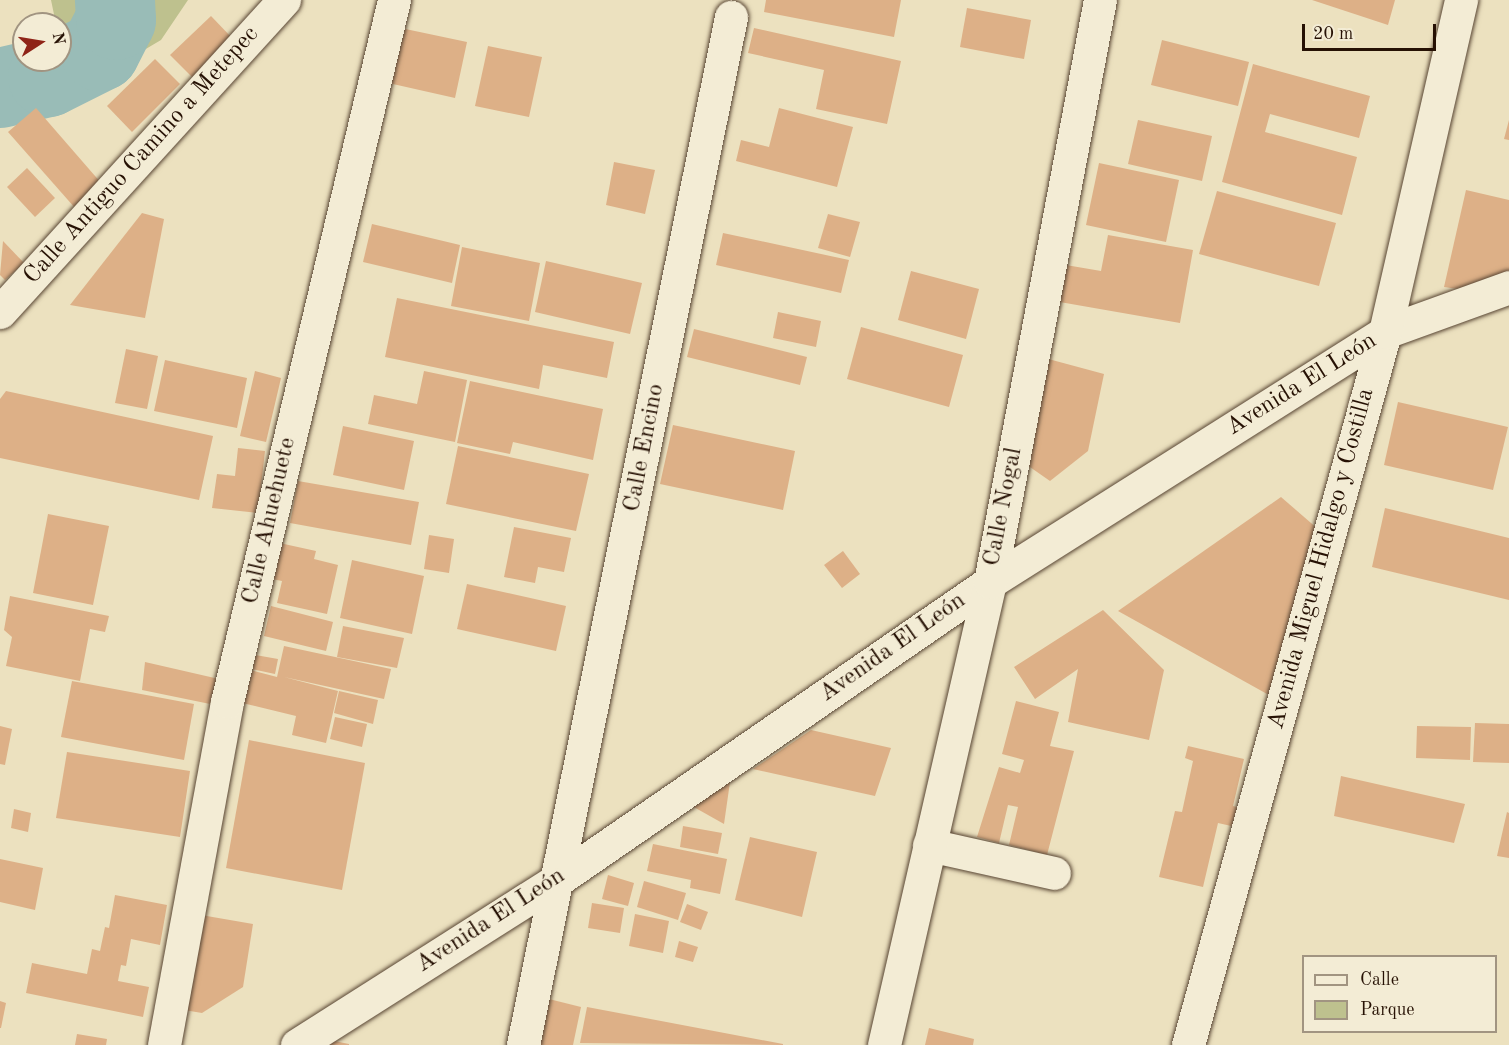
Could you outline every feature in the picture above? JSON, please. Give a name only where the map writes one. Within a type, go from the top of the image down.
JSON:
[{"type":"street","name":"Calle Antiguo Camino a Metepec","points":[[0,312],[284,0]]},
{"type":"street","name":"Calle Ahuehuete","points":[[164,1045],[227,702],[394,0]]},
{"type":"street","name":"Calle Nogal","points":[[884,1045],[990,582],[1100,0]]},
{"type":"street","name":"Avenida Miguel Hidalgo y Costilla","points":[[1188,1045],[1385,332],[1461,0]]},
{"type":"street","name":"Calle Encino","points":[[523,1045],[559,879],[731,17]]},
{"type":"street","name":"Avenida El León","points":[[297,1045],[559,879],[990,582],[1385,332],[1509,287]]},
{"type":"street","points":[[929,845],[1054,873]]},
{"type":"green space","points":[[51,0],[188,0],[161,40],[90,82],[36,108],[0,118],[0,55],[12,50],[12,72],[72,72],[72,12],[54,12]]},
{"type":"building","points":[[766,0],[901,0],[894,37],[764,12]]},
{"type":"building","points":[[1312,0],[1395,0],[1388,25]]},
{"type":"building","points":[[967,8],[1031,20],[1024,59],[960,47]]},
{"type":"building","points":[[211,16],[233,39],[193,78],[170,55]]},
{"type":"building","points":[[396,27],[467,42],[455,98],[384,82]]},
{"type":"building","points":[[754,28],[901,61],[887,124],[816,109],[824,70],[748,53]]},
{"type":"building","points":[[1162,40],[1249,62],[1238,106],[1151,85]]},
{"type":"building","points":[[488,46],[542,57],[529,117],[475,106]]},
{"type":"building","points":[[155,59],[180,84],[132,132],[107,106]]},
{"type":"building","points":[[1253,64],[1370,96],[1359,138],[1270,114],[1265,132],[1357,157],[1342,215],[1222,182]]},
{"type":"building","points":[[36,108],[102,184],[75,208],[8,132]]},
{"type":"building","points":[[779,108],[853,127],[837,187],[736,161],[741,140],[769,147]]},
{"type":"building","points":[[1138,120],[1212,136],[1202,181],[1128,164]]},
{"type":"building","points":[[1509,120],[1509,140],[1504,139]]},
{"type":"building","points":[[614,162],[655,170],[645,214],[606,205]]},
{"type":"building","points":[[1099,163],[1179,180],[1166,242],[1086,225]]},
{"type":"building","points":[[27,168],[55,198],[35,217],[7,187]]},
{"type":"building","points":[[1466,190],[1509,200],[1509,273],[1472,291],[1444,287]]},
{"type":"building","points":[[1217,191],[1336,223],[1319,286],[1199,254]]},
{"type":"building","points":[[142,213],[164,219],[145,318],[70,305]]},
{"type":"building","points":[[828,214],[860,222],[850,257],[818,248]]},
{"type":"building","points":[[372,224],[460,245],[452,283],[363,262]]},
{"type":"building","points":[[723,233],[849,260],[841,293],[716,265]]},
{"type":"building","points":[[1108,235],[1193,250],[1180,323],[1054,301],[1060,264],[1101,271]]},
{"type":"building","points":[[3,241],[24,263],[5,280],[0,275]]},
{"type":"building","points":[[462,247],[540,263],[529,321],[451,306]]},
{"type":"building","points":[[546,261],[642,283],[630,334],[535,312]]},
{"type":"building","points":[[911,271],[979,289],[966,339],[898,320]]},
{"type":"building","points":[[397,298],[614,342],[607,378],[543,365],[539,389],[385,357]]},
{"type":"building","points":[[778,312],[821,321],[816,347],[773,338]]},
{"type":"building","points":[[861,327],[963,355],[949,407],[847,379]]},
{"type":"building","points":[[694,329],[807,357],[800,385],[687,357]]},
{"type":"building","points":[[126,349],[158,356],[147,409],[115,403]]},
{"type":"building","points":[[1041,357],[1104,374],[1088,451],[1050,481],[1017,458]]},
{"type":"building","points":[[165,360],[247,378],[237,428],[154,411]]},
{"type":"building","points":[[255,371],[281,378],[266,442],[240,436]]},
{"type":"building","points":[[424,371],[467,380],[455,442],[368,424],[374,395],[417,404]]},
{"type":"building","points":[[470,381],[603,409],[593,460],[513,442],[510,454],[457,443]]},
{"type":"building","points":[[6,391],[213,436],[199,500],[0,458],[0,399]]},
{"type":"building","points":[[1398,402],[1508,427],[1493,490],[1384,465]]},
{"type":"building","points":[[673,425],[795,451],[783,510],[660,484]]},
{"type":"building","points":[[343,426],[414,441],[404,490],[333,475]]},
{"type":"building","points":[[458,446],[589,474],[576,531],[446,504]]},
{"type":"building","points":[[238,448],[265,451],[258,513],[212,508],[217,474],[235,476]]},
{"type":"building","points":[[298,481],[419,502],[411,545],[290,523]]},
{"type":"building","points":[[1281,497],[1326,536],[1278,700],[1118,611]]},
{"type":"building","points":[[1385,508],[1509,538],[1509,600],[1372,567]]},
{"type":"building","points":[[48,514],[109,526],[93,605],[33,593]]},
{"type":"building","points":[[514,527],[571,538],[564,572],[538,567],[535,583],[504,577]]},
{"type":"building","points":[[429,535],[454,539],[449,573],[424,569]]},
{"type":"building","points":[[275,542],[316,551],[314,559],[338,565],[327,614],[277,603],[282,581],[267,578]]},
{"type":"building","points":[[843,551],[860,574],[842,588],[824,565]]},
{"type":"building","points":[[352,560],[424,576],[412,634],[340,618]]},
{"type":"building","points":[[467,584],[566,606],[556,651],[457,629]]},
{"type":"building","points":[[10,596],[109,616],[105,632],[90,629],[80,681],[6,666],[12,637],[4,630]]},
{"type":"building","points":[[271,606],[333,622],[326,651],[264,636]]},
{"type":"building","points":[[1103,610],[1164,670],[1149,740],[1068,722],[1078,669],[1035,699],[1014,667]]},
{"type":"building","points":[[343,626],[404,638],[397,668],[337,657]]},
{"type":"building","points":[[284,646],[391,669],[384,699],[284,677],[338,691],[326,743],[292,735],[296,716],[238,702],[246,669],[277,677]]},
{"type":"building","points":[[249,654],[278,659],[275,674],[247,668]]},
{"type":"building","points":[[145,662],[219,679],[215,705],[142,690]]},
{"type":"building","points":[[72,681],[194,704],[184,760],[61,737]]},
{"type":"building","points":[[339,691],[378,700],[373,724],[334,713]]},
{"type":"building","points":[[1016,701],[1059,712],[1050,746],[1074,751],[1047,855],[1009,845],[1018,807],[1008,805],[999,843],[977,837],[999,767],[1020,773],[1024,760],[1002,754]]},
{"type":"building","points":[[335,717],[367,724],[362,747],[330,739]]},
{"type":"building","points":[[1475,723],[1509,724],[1509,763],[1473,762]]},
{"type":"building","points":[[0,726],[12,729],[5,765],[0,764]]},
{"type":"building","points":[[1417,726],[1471,727],[1470,760],[1416,758]]},
{"type":"building","points":[[811,730],[891,748],[875,796],[753,769]]},
{"type":"building","points":[[249,740],[365,763],[342,890],[226,868]]},
{"type":"building","points":[[1188,746],[1244,759],[1233,806],[1245,809],[1240,828],[1218,823],[1203,887],[1159,877],[1175,811],[1182,812],[1193,761],[1185,758]]},
{"type":"building","points":[[67,752],[190,771],[180,837],[56,818]]},
{"type":"building","points":[[1341,776],[1465,804],[1454,843],[1334,816]]},
{"type":"building","points":[[730,782],[724,824],[692,806]]},
{"type":"building","points":[[14,809],[31,813],[28,832],[11,828]]},
{"type":"building","points":[[1507,812],[1509,813],[1509,858],[1497,856]]},
{"type":"building","points":[[683,826],[722,833],[718,854],[680,847]]},
{"type":"building","points":[[750,837],[817,852],[802,917],[735,900]]},
{"type":"building","points":[[653,844],[727,859],[720,894],[690,888],[691,880],[647,871]]},
{"type":"building","points":[[0,859],[43,868],[35,910],[0,902]]},
{"type":"building","points":[[608,875],[634,883],[628,906],[602,899]]},
{"type":"building","points":[[644,881],[686,893],[678,920],[637,907]]},
{"type":"building","points":[[115,895],[167,905],[160,945],[131,939],[126,966],[121,965],[118,981],[149,987],[143,1017],[26,993],[32,963],[87,974],[92,949],[100,951],[105,927],[109,928]]},
{"type":"building","points":[[592,903],[624,908],[620,933],[588,928]]},
{"type":"building","points":[[687,904],[708,912],[701,930],[680,922]]},
{"type":"building","points":[[635,914],[669,921],[663,953],[629,946]]},
{"type":"building","points":[[201,915],[253,924],[243,987],[202,1013],[184,1010]]},
{"type":"building","points":[[679,941],[698,947],[693,962],[675,957]]},
{"type":"building","points":[[541,997],[581,1007],[573,1045],[529,1045]]},
{"type":"building","points":[[0,1001],[6,1003],[1,1028],[0,1028]]},
{"type":"building","points":[[587,1007],[783,1044],[783,1045],[580,1043]]},
{"type":"building","points":[[929,1028],[974,1039],[973,1045],[925,1045]]},
{"type":"building","points":[[77,1034],[107,1039],[106,1045],[75,1045]]},
{"type":"building","points":[[329,1040],[349,1044],[349,1045],[324,1045]]},
{"type":"waterway","points":[[0,88],[48,77],[100,51],[116,20],[115,0]]}]
